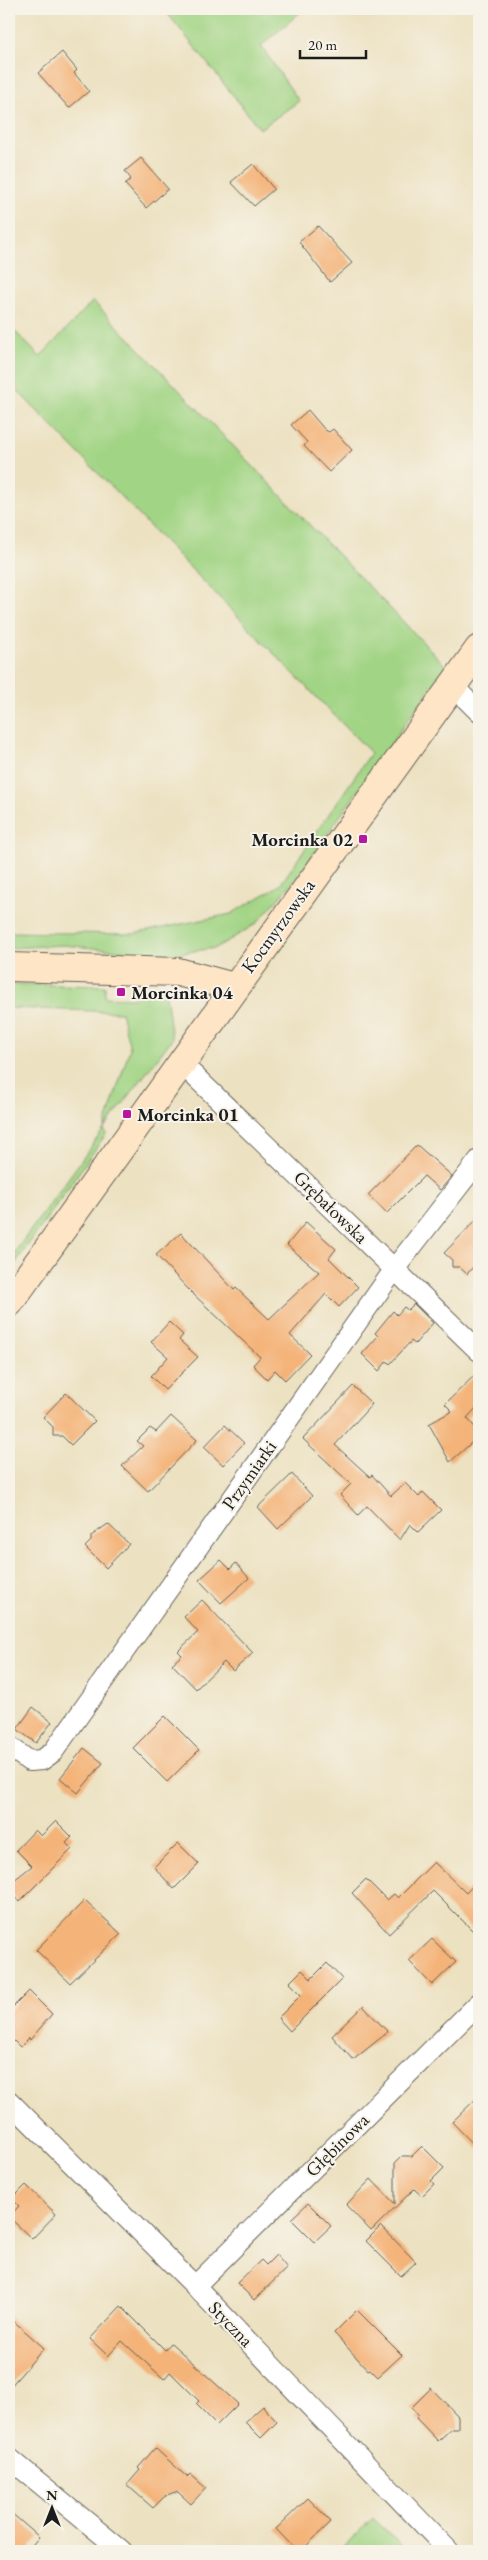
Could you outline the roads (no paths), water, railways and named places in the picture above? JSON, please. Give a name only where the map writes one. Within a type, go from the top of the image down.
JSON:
[{"type":"main road","name":"Kocmyrzowska","points":[[9,1303],[234,987],[479,649]]},
{"type":"main road","points":[[9,967],[178,972],[234,987]]},
{"type":"street","points":[[452,685],[479,712]]},
{"type":"street","name":"Grębałowska","points":[[181,1063],[479,1351]]},
{"type":"street","name":"Przymiarki","points":[[9,1746],[29,1761],[42,1760],[53,1752],[396,1269],[479,1160]]},
{"type":"street","name":"Głębinowa","points":[[195,2286],[479,2003]]},
{"type":"street","name":"Styczna","points":[[9,2101],[195,2286],[449,2551]]},
{"type":"street","points":[[9,2458],[122,2551]]},
{"type":"place","name":"Morcinka 02","points":[[363,839]]},
{"type":"place","name":"Morcinka 04","points":[[121,992]]},
{"type":"place","name":"Morcinka 01","points":[[127,1114]]}]
